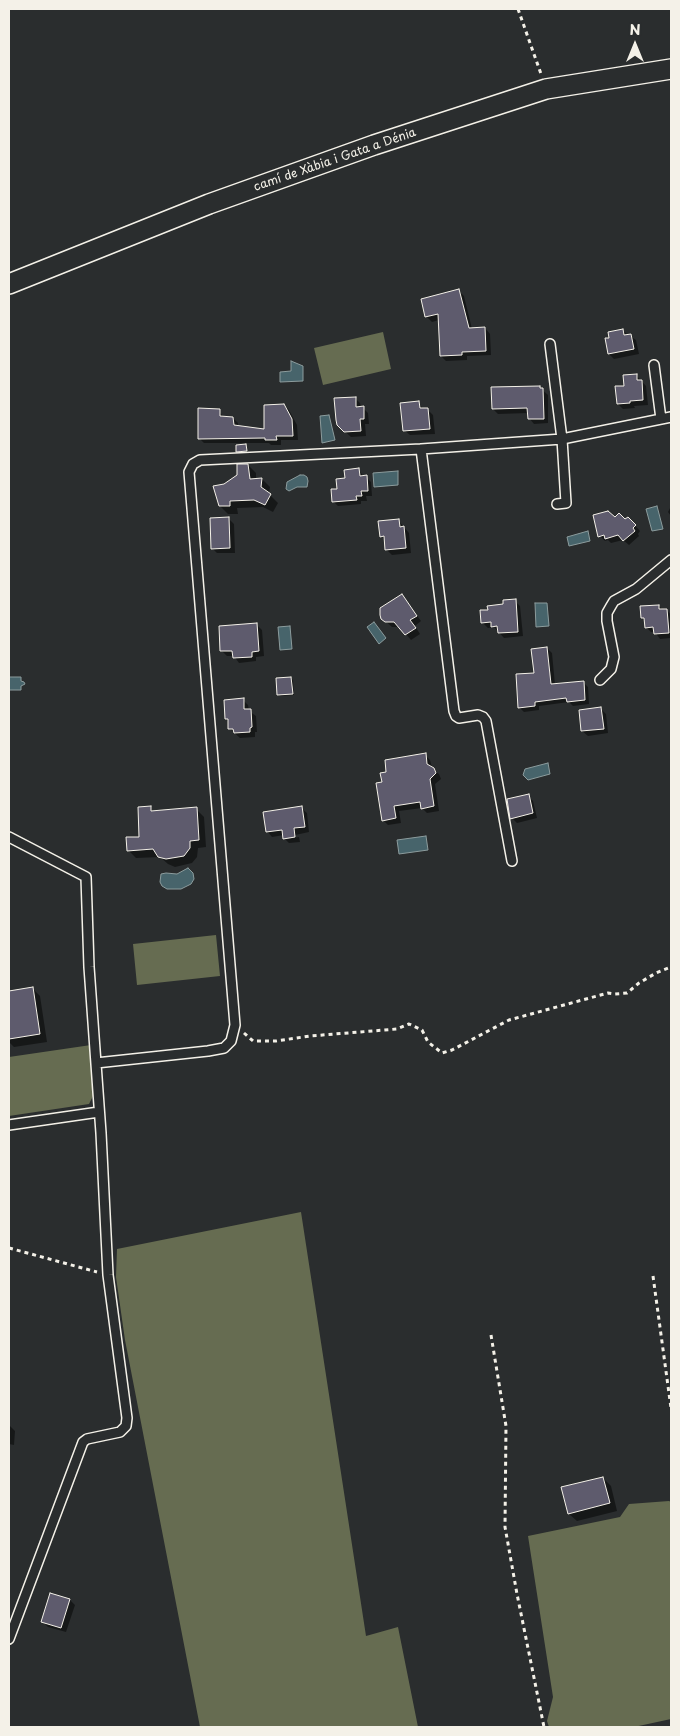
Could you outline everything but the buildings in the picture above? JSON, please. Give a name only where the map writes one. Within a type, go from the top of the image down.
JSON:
[{"type":"street","name":"camí de Xàbia i Gata a Dénia","points":[[9,284],[209,204],[374,145],[546,89],[671,69]]},
{"type":"lane","points":[[550,344],[562,439],[566,503],[557,504]]},
{"type":"lane","points":[[654,365],[660,419]]},
{"type":"lane","points":[[96,1063],[224,1048],[231,1041],[235,1025],[189,472],[193,464],[200,460],[421,449],[562,439],[671,417]]},
{"type":"lane","points":[[421,449],[454,711],[459,718],[478,715],[483,716],[486,722],[512,861]]},
{"type":"lane","points":[[600,680],[611,669],[614,658],[607,621],[607,613],[611,606],[614,601],[636,589],[671,560]]},
{"type":"lane","points":[[9,837],[86,877],[89,967],[108,1275],[127,1418],[126,1426],[120,1432],[87,1439],[83,1442],[9,1639]]},
{"type":"lane","points":[[9,1125],[99,1112]]},
{"type":"path","points":[[518,9],[546,89]]},
{"type":"path","points":[[235,1025],[253,1041],[276,1041],[310,1036],[397,1029],[409,1024],[422,1030],[428,1042],[442,1053],[452,1050],[509,1020],[608,993],[627,993],[639,983],[671,967]]},
{"type":"path","points":[[9,1248],[108,1275]]},
{"type":"path","points":[[653,1276],[671,1408]]},
{"type":"path","points":[[491,1335],[506,1426],[505,1527],[544,1727]]},
{"type":"green space","points":[[383,332],[391,369],[323,385],[314,348]]},
{"type":"green space","points":[[216,935],[220,976],[137,985],[133,944]]},
{"type":"green space","points":[[91,1045],[94,1094],[89,1104],[9,1116],[9,1057]]},
{"type":"green space","points":[[301,1212],[366,1636],[398,1627],[418,1727],[200,1727],[125,1340],[116,1277],[117,1249]]},
{"type":"green space","points":[[671,1502],[671,1719],[634,1727],[549,1727],[547,1721],[553,1697],[528,1536],[620,1517],[629,1504]]},
{"type":"water","points":[[291,361],[303,366],[303,381],[280,382],[280,372],[291,371]]},
{"type":"water","points":[[329,415],[335,440],[322,443],[320,416]]},
{"type":"water","points":[[398,471],[398,485],[374,487],[373,473]]},
{"type":"water","points":[[300,475],[307,477],[307,487],[297,487],[289,491],[286,489],[287,482]]},
{"type":"water","points":[[657,506],[663,529],[652,531],[646,509]]},
{"type":"water","points":[[588,531],[590,541],[569,546],[567,537]]},
{"type":"water","points":[[535,603],[547,603],[549,626],[536,627]]},
{"type":"water","points":[[374,622],[386,638],[379,644],[367,627]]},
{"type":"water","points":[[290,626],[292,649],[280,650],[278,627]]},
{"type":"water","points":[[9,677],[21,677],[21,681],[25,684],[21,686],[21,690],[9,690]]},
{"type":"water","points":[[548,763],[550,774],[528,780],[523,775],[525,769]]},
{"type":"water","points":[[426,836],[428,850],[399,854],[397,840]]},
{"type":"water","points":[[188,868],[193,873],[194,879],[191,884],[181,889],[167,889],[162,886],[160,882],[161,874],[177,874]]}]
